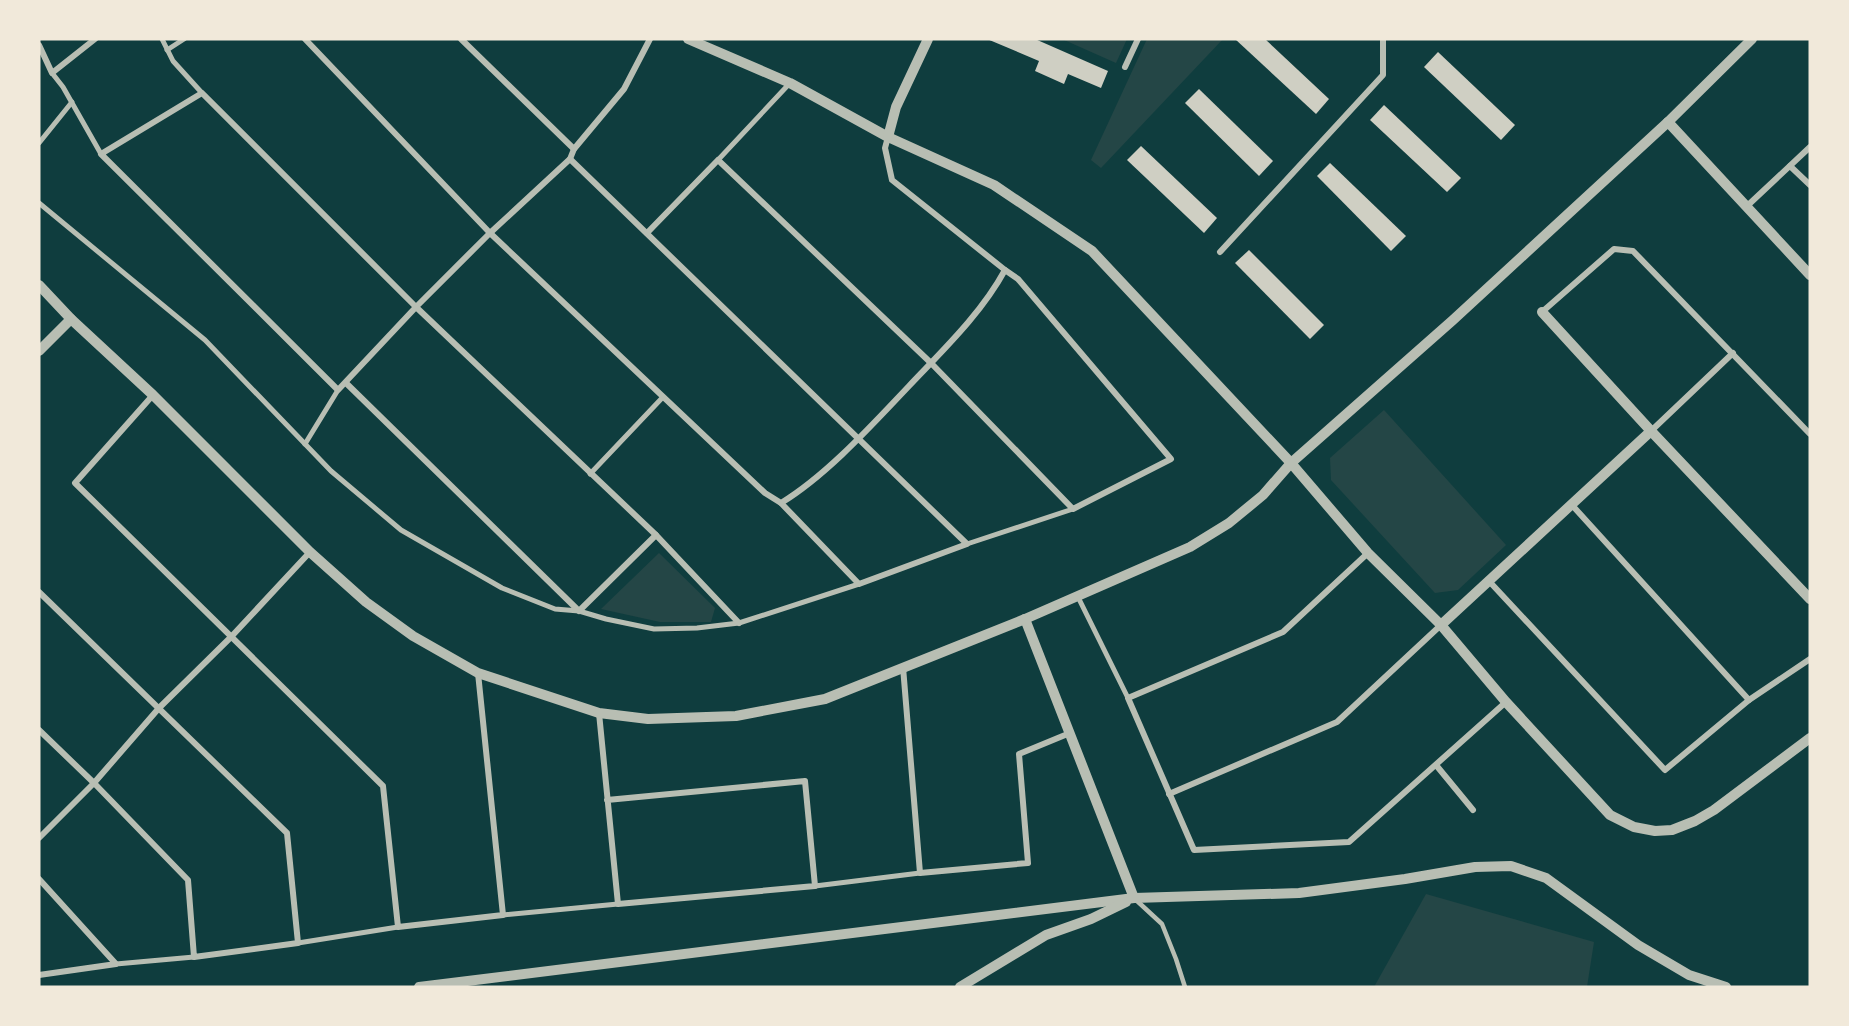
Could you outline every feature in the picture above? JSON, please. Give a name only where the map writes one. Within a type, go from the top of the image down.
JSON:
[{"type":"street","points":[[52,73],[95,39]]},
{"type":"street","points":[[162,39],[173,61],[202,93],[416,307],[656,534],[739,622]]},
{"type":"street","points":[[167,50],[184,39]]},
{"type":"street","points":[[305,39],[490,233],[765,493],[781,503],[859,584]]},
{"type":"street","points":[[460,39],[574,149]]},
{"type":"street","points":[[305,444],[338,390],[490,233],[570,159],[574,149],[624,89],[650,39]]},
{"type":"street","points":[[688,39],[790,83],[888,137],[994,185],[1092,251],[1291,463],[1368,553],[1441,625],[1506,702],[1610,815],[1634,827],[1654,831],[1672,830],[1714,810],[1810,738]]},
{"type":"street","points":[[39,204],[205,340],[331,471],[401,530],[502,588],[555,609],[579,611],[654,629],[697,628],[739,622],[859,584],[967,544],[1073,509],[1171,459],[1018,279],[892,180],[885,148],[896,107],[928,39]]},
{"type":"street","points":[[1125,68],[1138,39]]},
{"type":"street","points":[[1220,252],[1383,75],[1383,39]]},
{"type":"street","points":[[39,285],[310,552],[366,602],[413,636],[478,673],[599,713],[648,718],[735,716],[825,699],[1025,619],[1190,547],[1229,523],[1263,495],[1291,463],[1454,320],[1668,122],[1752,39]]},
{"type":"street","points":[[39,45],[52,73],[72,102],[101,154],[338,390]]},
{"type":"street","points":[[647,233],[790,83]]},
{"type":"street","points":[[101,154],[202,93]]},
{"type":"street","points":[[39,143],[72,102]]},
{"type":"street","points":[[1668,122],[1810,275]]},
{"type":"street","points":[[1746,207],[1810,147]]},
{"type":"street","points":[[570,159],[967,544]]},
{"type":"street","points":[[718,160],[930,363],[1073,509]]},
{"type":"street","points":[[1790,166],[1810,185]]},
{"type":"street","points":[[1810,434],[1633,251],[1614,249],[1542,312],[1810,599]]},
{"type":"street","points":[[781,503],[795,495],[859,439],[961,331],[988,297],[1005,270]]},
{"type":"street","points":[[39,351],[71,319]]},
{"type":"street","points":[[1169,794],[1338,722],[1733,353]]},
{"type":"street","points":[[346,383],[579,611]]},
{"type":"street","points":[[153,395],[75,483],[383,786],[398,927]]},
{"type":"street","points":[[590,474],[663,397]]},
{"type":"street","points":[[1571,504],[1749,700]]},
{"type":"street","points":[[579,611],[656,534]]},
{"type":"street","points":[[39,838],[94,783],[159,708],[231,637],[310,552]]},
{"type":"street","points":[[1128,698],[1283,632],[1368,553]]},
{"type":"street","points":[[1488,580],[1665,770],[1749,700],[1810,659]]},
{"type":"street","points":[[39,592],[287,832],[298,943]]},
{"type":"street","points":[[1077,595],[1128,698],[1194,850],[1349,842],[1506,702]]},
{"type":"street","points":[[1025,619],[1134,898]]},
{"type":"street","points":[[903,667],[920,873]]},
{"type":"street","points":[[478,673],[503,915]]},
{"type":"street","points":[[599,713],[618,904]]},
{"type":"street","points":[[39,730],[188,880],[194,957]]},
{"type":"street","points":[[39,975],[116,964],[194,957],[398,927],[503,915],[815,886],[1028,863],[1019,754],[1071,733]]},
{"type":"street","points":[[1436,765],[1473,810]]},
{"type":"street","points":[[607,800],[805,781],[815,886]]},
{"type":"street","points":[[419,987],[1134,898],[1299,893],[1475,867],[1511,866],[1546,878],[1638,945],[1689,975],[1726,987]]},
{"type":"street","points":[[39,879],[116,964]]},
{"type":"street","points":[[960,987],[1046,935],[1091,919],[1134,898]]},
{"type":"lane","points":[[1134,898],[1162,924],[1185,987]]},
{"type":"shaded area","points":[[1062,39],[1127,39],[1116,63]]},
{"type":"shaded area","points":[[1147,39],[1223,39],[1101,168],[1091,160]]},
{"type":"shaded area","points":[[1384,410],[1506,545],[1458,590],[1435,593],[1331,480],[1330,458]]},
{"type":"shaded area","points":[[659,553],[715,608],[711,622],[660,622],[601,609]]},
{"type":"shaded area","points":[[1426,894],[1594,942],[1587,987],[1374,987]]},
{"type":"building","points":[[987,39],[1035,39],[1108,71],[1101,88],[1068,74],[1064,84],[1035,71],[1039,61]]},
{"type":"building","points":[[1235,39],[1265,39],[1329,99],[1316,114]]},
{"type":"building","points":[[1438,52],[1515,125],[1501,140],[1424,67]]},
{"type":"building","points":[[1199,89],[1273,161],[1259,176],[1185,103]]},
{"type":"building","points":[[1384,105],[1461,178],[1447,192],[1370,120]]},
{"type":"building","points":[[1141,146],[1217,218],[1204,233],[1127,160]]},
{"type":"building","points":[[1330,163],[1406,236],[1391,251],[1317,176]]},
{"type":"building","points":[[1249,250],[1324,325],[1310,339],[1235,263]]}]
